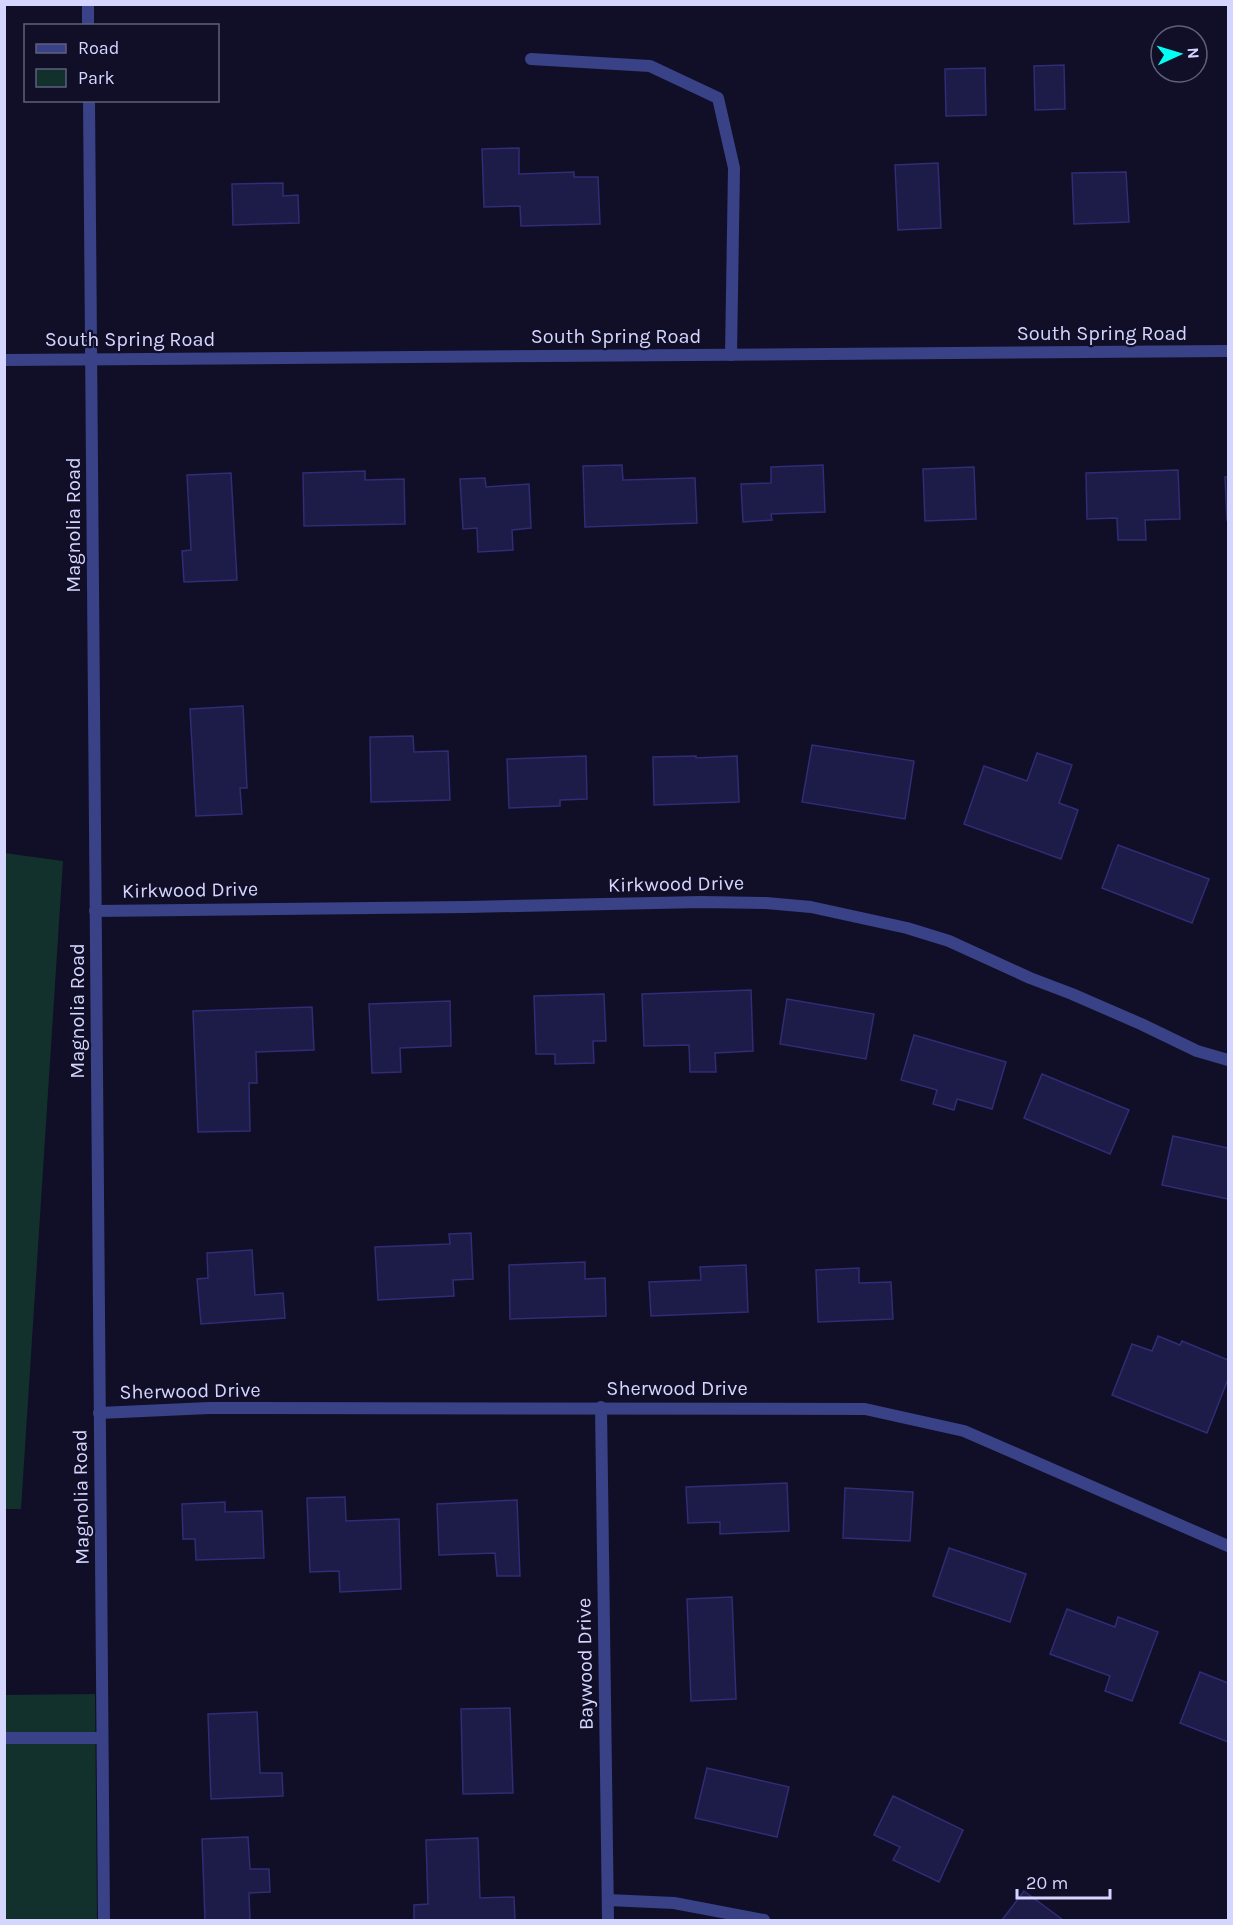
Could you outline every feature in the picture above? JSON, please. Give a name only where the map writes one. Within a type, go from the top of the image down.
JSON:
[{"type":"street","points":[[88,4],[88,24]]},
{"type":"street","points":[[531,59],[650,66],[718,98],[734,168],[731,355]]},
{"type":"street","name":"Magnolia Road","points":[[89,102],[104,1920]]},
{"type":"street","name":"South Spring Road","points":[[4,360],[1228,351]]},
{"type":"street","name":"Kirkwood Drive","points":[[95,911],[701,902],[766,903],[811,907],[907,928],[949,941],[1030,978],[1141,1024],[1197,1051],[1228,1060]]},
{"type":"street","name":"Baywood Drive","points":[[601,1407],[608,1920]]},
{"type":"street","name":"Sherwood Drive","points":[[99,1413],[221,1408],[866,1409],[964,1431],[1228,1546]]},
{"type":"street","points":[[4,1738],[102,1738]]},
{"type":"street","points":[[608,1900],[674,1903],[764,1920]]},
{"type":"green space","points":[[4,853],[63,861],[21,1509],[5,1509]]},
{"type":"green space","points":[[95,1694],[97,1920],[5,1920],[4,1695]]},
{"type":"building","points":[[1064,65],[1065,109],[1035,110],[1034,66]]},
{"type":"building","points":[[985,68],[986,115],[946,116],[945,69]]},
{"type":"building","points":[[519,148],[519,174],[574,172],[574,177],[598,177],[600,224],[521,226],[520,206],[484,207],[482,149]]},
{"type":"building","points":[[938,163],[941,228],[898,230],[895,165]]},
{"type":"building","points":[[1126,172],[1129,222],[1074,224],[1072,173]]},
{"type":"building","points":[[283,183],[283,196],[298,195],[299,223],[233,225],[232,184]]},
{"type":"building","points":[[622,465],[623,480],[695,478],[697,523],[585,527],[583,466]]},
{"type":"building","points":[[823,465],[825,512],[771,514],[772,520],[743,522],[741,484],[771,483],[771,467]]},
{"type":"building","points":[[974,467],[976,519],[925,521],[923,469]]},
{"type":"building","points":[[1178,470],[1180,519],[1145,520],[1146,540],[1118,540],[1117,518],[1087,519],[1086,473]]},
{"type":"building","points":[[365,471],[365,480],[404,479],[405,524],[304,526],[303,473]]},
{"type":"building","points":[[231,473],[237,580],[184,582],[182,551],[191,550],[187,475]]},
{"type":"building","points":[[1225,477],[1228,477],[1228,520],[1227,520]]},
{"type":"building","points":[[485,478],[486,487],[529,484],[531,528],[512,530],[513,550],[478,552],[477,528],[463,529],[460,479]]},
{"type":"building","points":[[243,706],[247,788],[240,788],[242,814],[196,816],[190,709]]},
{"type":"building","points":[[413,736],[414,752],[448,751],[450,800],[371,802],[370,737]]},
{"type":"building","points":[[812,745],[914,761],[905,819],[802,802]]},
{"type":"building","points":[[1037,753],[1072,765],[1059,803],[1078,810],[1061,859],[964,824],[984,766],[1027,781]]},
{"type":"building","points":[[586,756],[587,799],[560,800],[560,806],[509,808],[507,759]]},
{"type":"building","points":[[696,756],[696,758],[737,756],[739,802],[654,805],[653,757]]},
{"type":"building","points":[[1118,845],[1209,879],[1192,923],[1102,888]]},
{"type":"building","points":[[751,990],[753,1051],[715,1053],[716,1072],[690,1072],[689,1045],[644,1046],[642,994]]},
{"type":"building","points":[[604,994],[606,1041],[593,1041],[594,1063],[555,1064],[555,1054],[536,1054],[534,996]]},
{"type":"building","points":[[787,999],[874,1014],[866,1059],[780,1044]]},
{"type":"building","points":[[450,1001],[451,1046],[400,1048],[401,1072],[372,1073],[369,1004]]},
{"type":"building","points":[[312,1007],[314,1050],[256,1052],[257,1083],[249,1083],[250,1131],[198,1132],[193,1011]]},
{"type":"building","points":[[914,1035],[1006,1062],[992,1109],[957,1099],[954,1110],[933,1104],[937,1090],[901,1080]]},
{"type":"building","points":[[1042,1074],[1129,1110],[1110,1154],[1024,1118]]},
{"type":"building","points":[[1173,1136],[1228,1148],[1228,1199],[1162,1185]]},
{"type":"building","points":[[471,1233],[473,1279],[453,1280],[454,1296],[378,1300],[375,1247],[450,1244],[449,1234]]},
{"type":"building","points":[[252,1250],[255,1295],[283,1293],[285,1318],[201,1324],[197,1279],[208,1278],[207,1253]]},
{"type":"building","points":[[585,1262],[585,1279],[605,1278],[606,1316],[510,1319],[509,1265]]},
{"type":"building","points":[[746,1265],[748,1312],[651,1316],[649,1282],[701,1280],[700,1267]]},
{"type":"building","points":[[859,1268],[859,1283],[891,1282],[893,1319],[818,1322],[816,1270]]},
{"type":"building","points":[[1158,1336],[1180,1345],[1182,1341],[1228,1360],[1228,1379],[1207,1433],[1112,1395],[1132,1344],[1152,1351]]},
{"type":"building","points":[[787,1483],[789,1531],[720,1534],[720,1522],[688,1523],[686,1487]]},
{"type":"building","points":[[845,1488],[913,1492],[910,1541],[843,1538]]},
{"type":"building","points":[[345,1497],[346,1521],[399,1519],[401,1589],[340,1592],[339,1571],[310,1572],[307,1498]]},
{"type":"building","points":[[517,1500],[520,1576],[497,1576],[495,1553],[439,1555],[437,1504]]},
{"type":"building","points":[[225,1502],[225,1512],[262,1511],[264,1558],[196,1560],[195,1539],[183,1539],[182,1504]]},
{"type":"building","points":[[949,1548],[1026,1574],[1010,1622],[933,1596]]},
{"type":"building","points":[[732,1597],[736,1699],[691,1701],[687,1599]]},
{"type":"building","points":[[1067,1609],[1115,1627],[1118,1617],[1158,1632],[1132,1701],[1105,1691],[1110,1676],[1050,1654]]},
{"type":"building","points":[[1200,1672],[1228,1683],[1228,1742],[1180,1723]]},
{"type":"building","points":[[510,1708],[513,1793],[463,1794],[461,1709]]},
{"type":"building","points":[[257,1712],[260,1773],[282,1773],[283,1796],[211,1799],[208,1714]]},
{"type":"building","points":[[707,1768],[789,1787],[777,1837],[695,1818]]},
{"type":"building","points":[[893,1796],[963,1830],[939,1882],[893,1860],[900,1847],[874,1835]]},
{"type":"building","points":[[248,1837],[250,1869],[269,1869],[270,1892],[249,1893],[250,1920],[205,1920],[202,1839]]},
{"type":"building","points":[[478,1838],[480,1898],[514,1897],[515,1920],[414,1920],[414,1905],[428,1904],[426,1840]]},
{"type":"building","points":[[1024,1891],[1063,1920],[1002,1920]]}]
